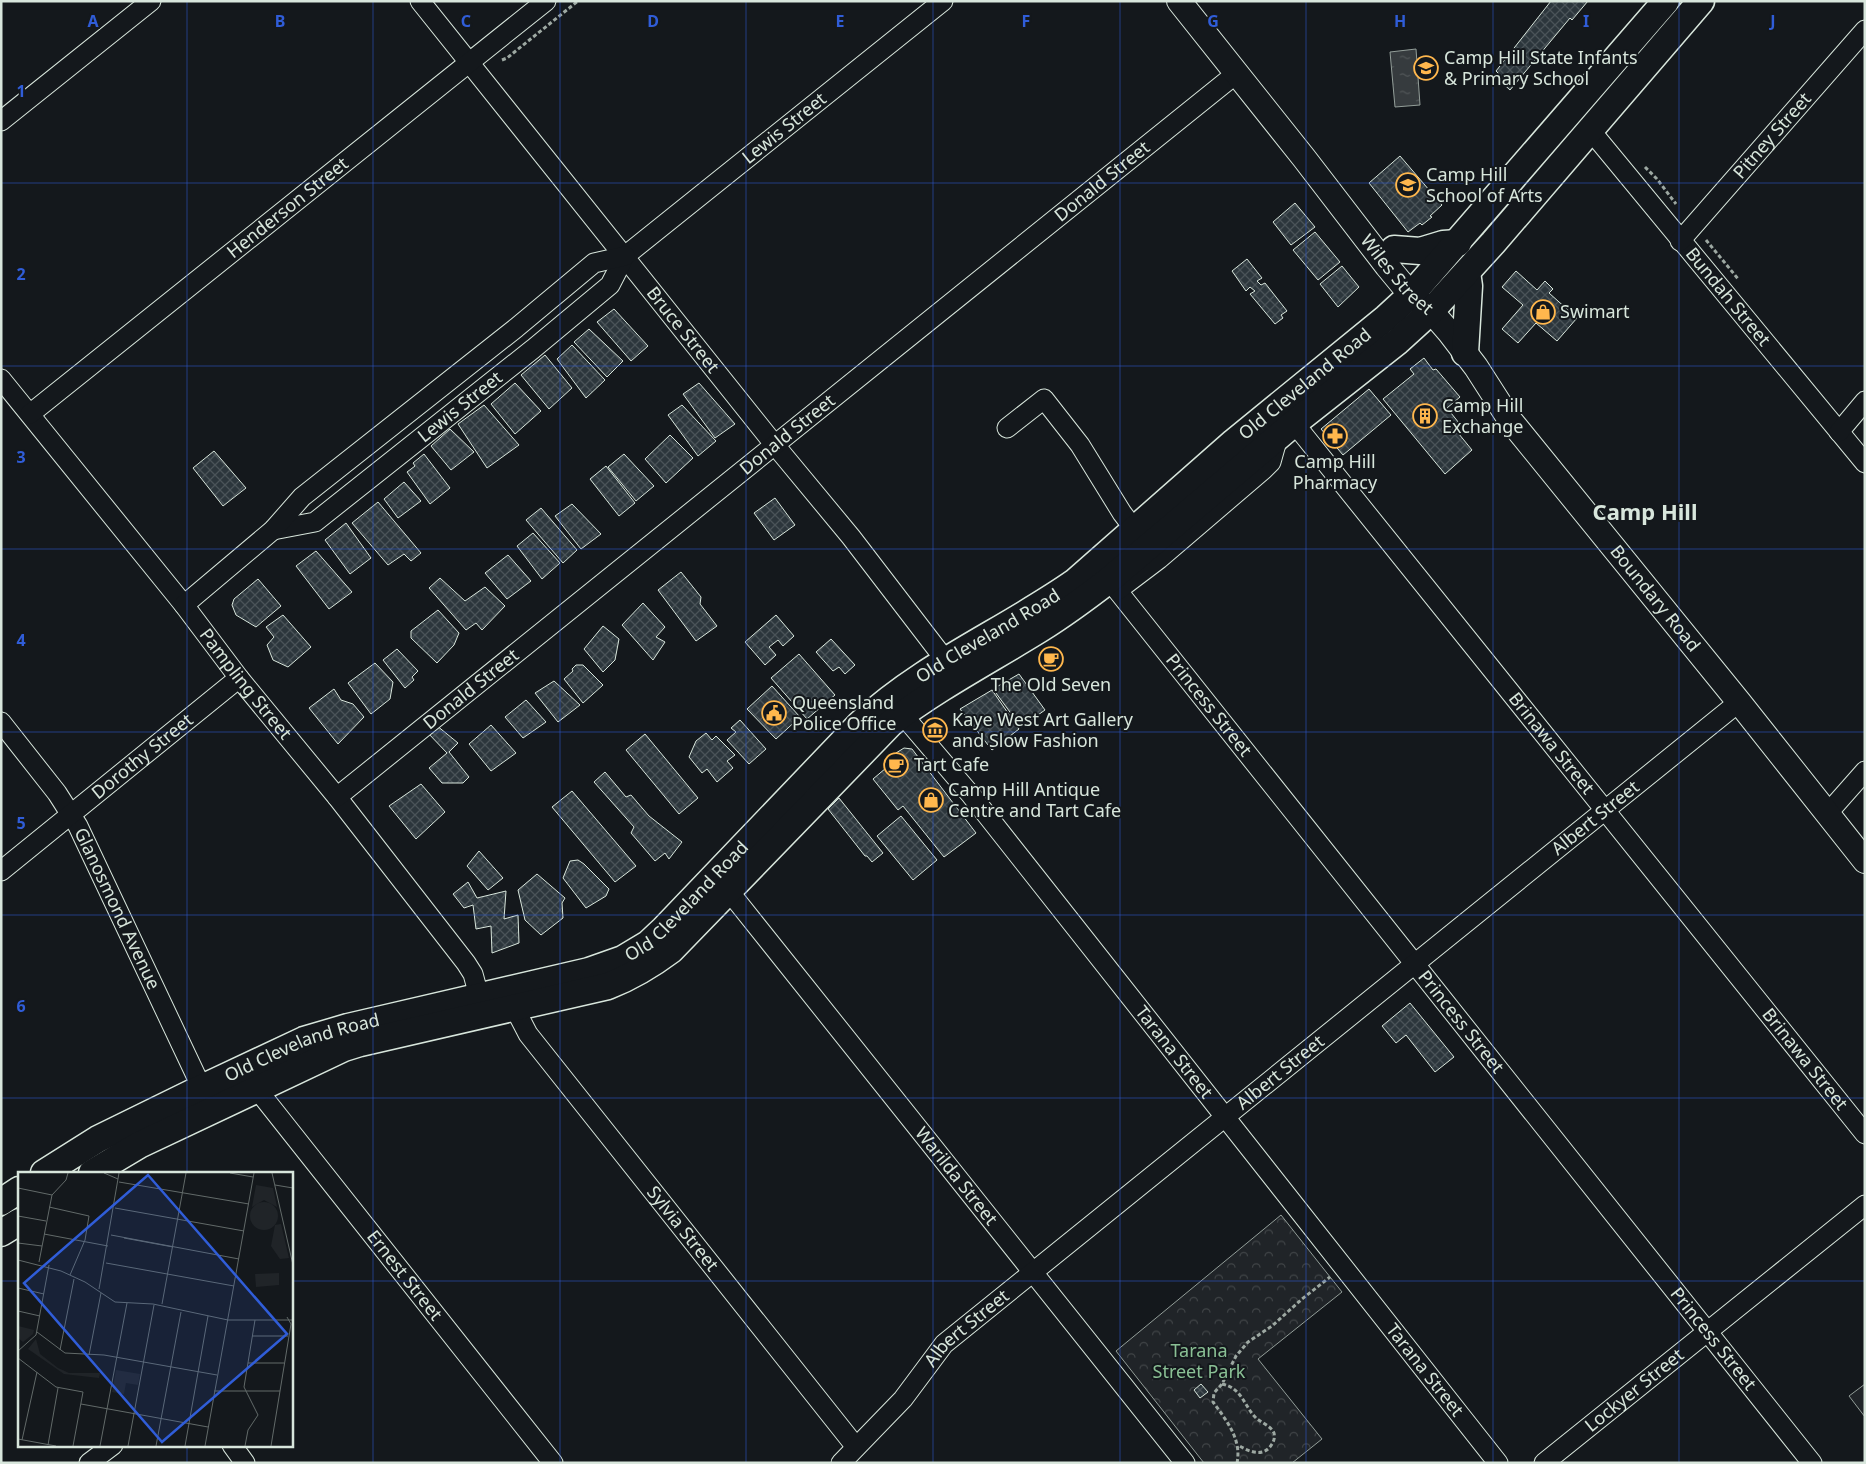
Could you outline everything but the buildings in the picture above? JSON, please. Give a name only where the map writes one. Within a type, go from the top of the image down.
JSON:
[{"type":"highway","name":"Old Cleveland Road","points":[[46,1172],[98,1139],[206,1098],[256,1088],[328,1054],[360,1043],[608,986],[628,978],[652,964],[671,950],[890,722],[921,700],[1042,628],[1080,603],[1114,585],[1286,430],[1398,341],[1421,297],[1458,243],[1666,1]]},
{"type":"highway","name":"Old Cleveland Road","points":[[94,1172],[281,1050],[313,1037],[348,1027],[588,971],[623,959],[648,944],[865,719],[899,690],[1056,595],[1094,566],[1234,442],[1386,318],[1467,272],[1591,131],[1701,1]]},
{"type":"highway","points":[[1394,249],[1424,250],[1444,244],[1458,243]]},
{"type":"highway","points":[[1465,353],[1470,286],[1467,272]]},
{"type":"highway","points":[[1,1202],[18,1191]]},
{"type":"highway","points":[[1,1233],[18,1223]]},
{"type":"main road","name":"Wiles Street","points":[[1179,1],[1356,227],[1421,297]]},
{"type":"main road","name":"Wiles Street","points":[[1195,1],[1394,249],[1421,297]]},
{"type":"main road","name":"Boundary Road","points":[[1421,297],[1465,353],[1510,420],[1865,860]]},
{"type":"street","points":[[1,121],[151,1]]},
{"type":"street","name":"Bruce Street","points":[[420,1],[774,444],[851,537],[946,661]]},
{"type":"street","name":"Henderson Street","points":[[30,414],[546,1]]},
{"type":"street","name":"Lewis Street","points":[[184,605],[273,530],[302,497],[516,328],[594,263],[624,256],[943,1]]},
{"type":"street","name":"Pitney Street","points":[[1680,241],[1865,30]]},
{"type":"street","name":"Donald Street","points":[[337,797],[1237,73]]},
{"type":"street","name":"Bundah Street","points":[[1591,131],[1865,463]]},
{"type":"street","name":"Lewis Street","points":[[273,530],[314,522],[610,285],[624,256]]},
{"type":"street","name":"Pampling Street","points":[[1,379],[184,605],[239,678],[337,797],[466,963],[473,974],[479,996]]},
{"type":"street","points":[[1007,428],[1044,399],[1080,445],[1122,513],[1135,530]]},
{"type":"street","points":[[1839,432],[1865,401]]},
{"type":"street","name":"Brinawa Street","points":[[1286,430],[1606,810],[1865,1134]]},
{"type":"street","name":"Princess Street","points":[[1114,585],[1812,1463]]},
{"type":"street","name":"Dorothy Street","points":[[1,871],[239,678]]},
{"type":"street","name":"Albert Street","points":[[841,1463],[903,1400],[944,1344],[1739,702]]},
{"type":"street","name":"Tarana Street","points":[[902,714],[971,795],[1498,1463]]},
{"type":"street","name":"Glanosmond Avenue","points":[[1,722],[53,788],[71,815],[206,1098]]},
{"type":"street","points":[[1827,814],[1865,771]]},
{"type":"street","name":"Warilda Street","points":[[728,890],[1185,1463]]},
{"type":"street","name":"Sylvia Street","points":[[514,1007],[524,1027],[535,1042],[856,1447]]},
{"type":"street","name":"Ernest Street","points":[[256,1088],[553,1463]]},
{"type":"street","name":"Lockyer Street","points":[[1544,1463],[1865,1205]]},
{"type":"street","points":[[89,1463],[113,1446]]},
{"type":"street","points":[[233,1446],[246,1463]]},
{"type":"path","points":[[500,61],[578,1]]},
{"type":"path","points":[[1639,161],[1657,179],[1678,207]]},
{"type":"path","points":[[1222,1384],[1230,1386],[1240,1395],[1255,1417],[1269,1427],[1274,1434],[1272,1446],[1266,1451],[1259,1453],[1238,1445],[1230,1426],[1213,1402],[1214,1393],[1222,1384],[1236,1356],[1248,1342],[1272,1326],[1302,1299],[1343,1267]]},
{"type":"path","points":[[1237,1463],[1238,1445]]},
{"type":"green space","name":"Tarana Street Park","points":[[1281,1215],[1342,1292],[1258,1359],[1322,1439],[1292,1463],[1204,1463],[1116,1351]]},
{"type":"green space","points":[[1865,1384],[1865,1417],[1849,1396]]},
{"type":"water","points":[[1416,49],[1420,105],[1395,107],[1390,52]]},
{"type":"place","name":"Camp Hill State Infants & Primary School","points":[[1426,68]]},
{"type":"place","name":"Camp Hill School of Arts","points":[[1408,185]]},
{"type":"place","name":"Swimart","points":[[1543,312]]},
{"type":"place","name":"Camp Hill Exchange","points":[[1425,416]]},
{"type":"place","name":"Camp Hill Pharmacy","points":[[1335,436]]},
{"type":"place","name":"The Old Seven","points":[[1051,659]]},
{"type":"place","name":"Queensland Police Office","points":[[774,713]]},
{"type":"place","name":"Kaye West Art Gallery and Slow Fashion","points":[[935,730]]},
{"type":"place","name":"Tart Cafe","points":[[896,765]]},
{"type":"place","name":"Camp Hill Antique Centre and Tart Cafe","points":[[931,800]]},
{"type":"district","name":"Camp Hill","points":[[1645,512]]}]
